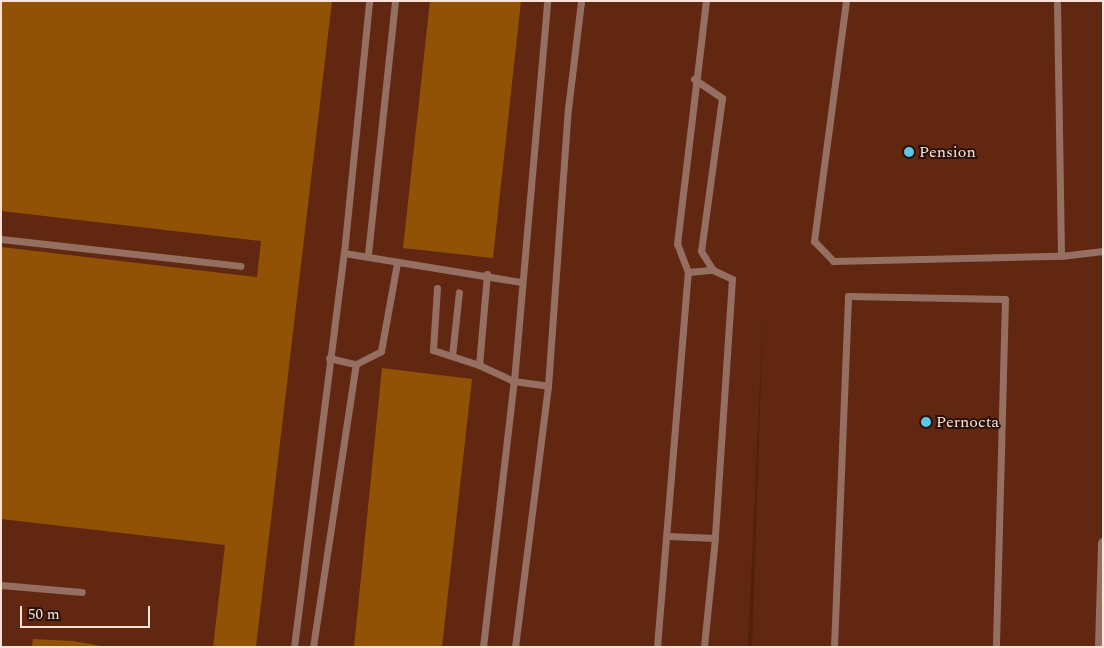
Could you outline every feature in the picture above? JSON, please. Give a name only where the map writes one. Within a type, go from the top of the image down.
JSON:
[{"type":"street","points":[[1100,644],[1103,543]]},
{"type":"lane","points":[[294,647],[328,358],[344,253],[369,1]]},
{"type":"lane","points":[[368,254],[395,1]]},
{"type":"lane","points":[[483,647],[514,381],[547,1]]},
{"type":"lane","points":[[515,647],[548,386],[568,109],[581,1]]},
{"type":"lane","points":[[657,647],[668,536],[688,272],[677,244],[694,79],[706,1]]},
{"type":"lane","points":[[846,1],[814,241],[833,262],[1060,256],[1103,251]]},
{"type":"lane","points":[[1057,1],[1060,256]]},
{"type":"lane","points":[[694,79],[722,98],[701,251],[713,270]]},
{"type":"lane","points":[[1,239],[240,266]]},
{"type":"lane","points":[[344,253],[368,254],[398,263],[487,274],[522,282]]},
{"type":"lane","points":[[328,358],[356,364],[381,351],[398,263]]},
{"type":"lane","points":[[688,272],[713,270],[732,279],[715,538],[704,647]]},
{"type":"lane","points":[[479,365],[487,274]]},
{"type":"lane","points":[[437,288],[433,350],[479,365],[514,381],[548,386]]},
{"type":"lane","points":[[452,356],[459,292]]},
{"type":"lane","points":[[834,647],[848,296],[1005,299],[996,647]]},
{"type":"lane","points":[[313,647],[356,364]]},
{"type":"lane","points":[[668,536],[715,538]]},
{"type":"lane","points":[[1,585],[82,592]]},
{"type":"shaded area","points":[[1,1],[1103,1],[1103,647],[752,647],[763,316],[748,647],[1,647]]},
{"type":"building","points":[[1,1],[332,1],[256,647],[213,647],[225,545],[1,519],[1,247],[257,277],[261,241],[1,211]]},
{"type":"building","points":[[430,1],[521,1],[493,258],[403,248]]},
{"type":"building","points":[[382,368],[472,379],[442,647],[354,647]]},
{"type":"building","points":[[33,639],[73,641],[107,647],[32,647]]},
{"type":"place","name":"Pension","points":[[909,152]]},
{"type":"place","name":"Pernocta","points":[[926,422]]}]
